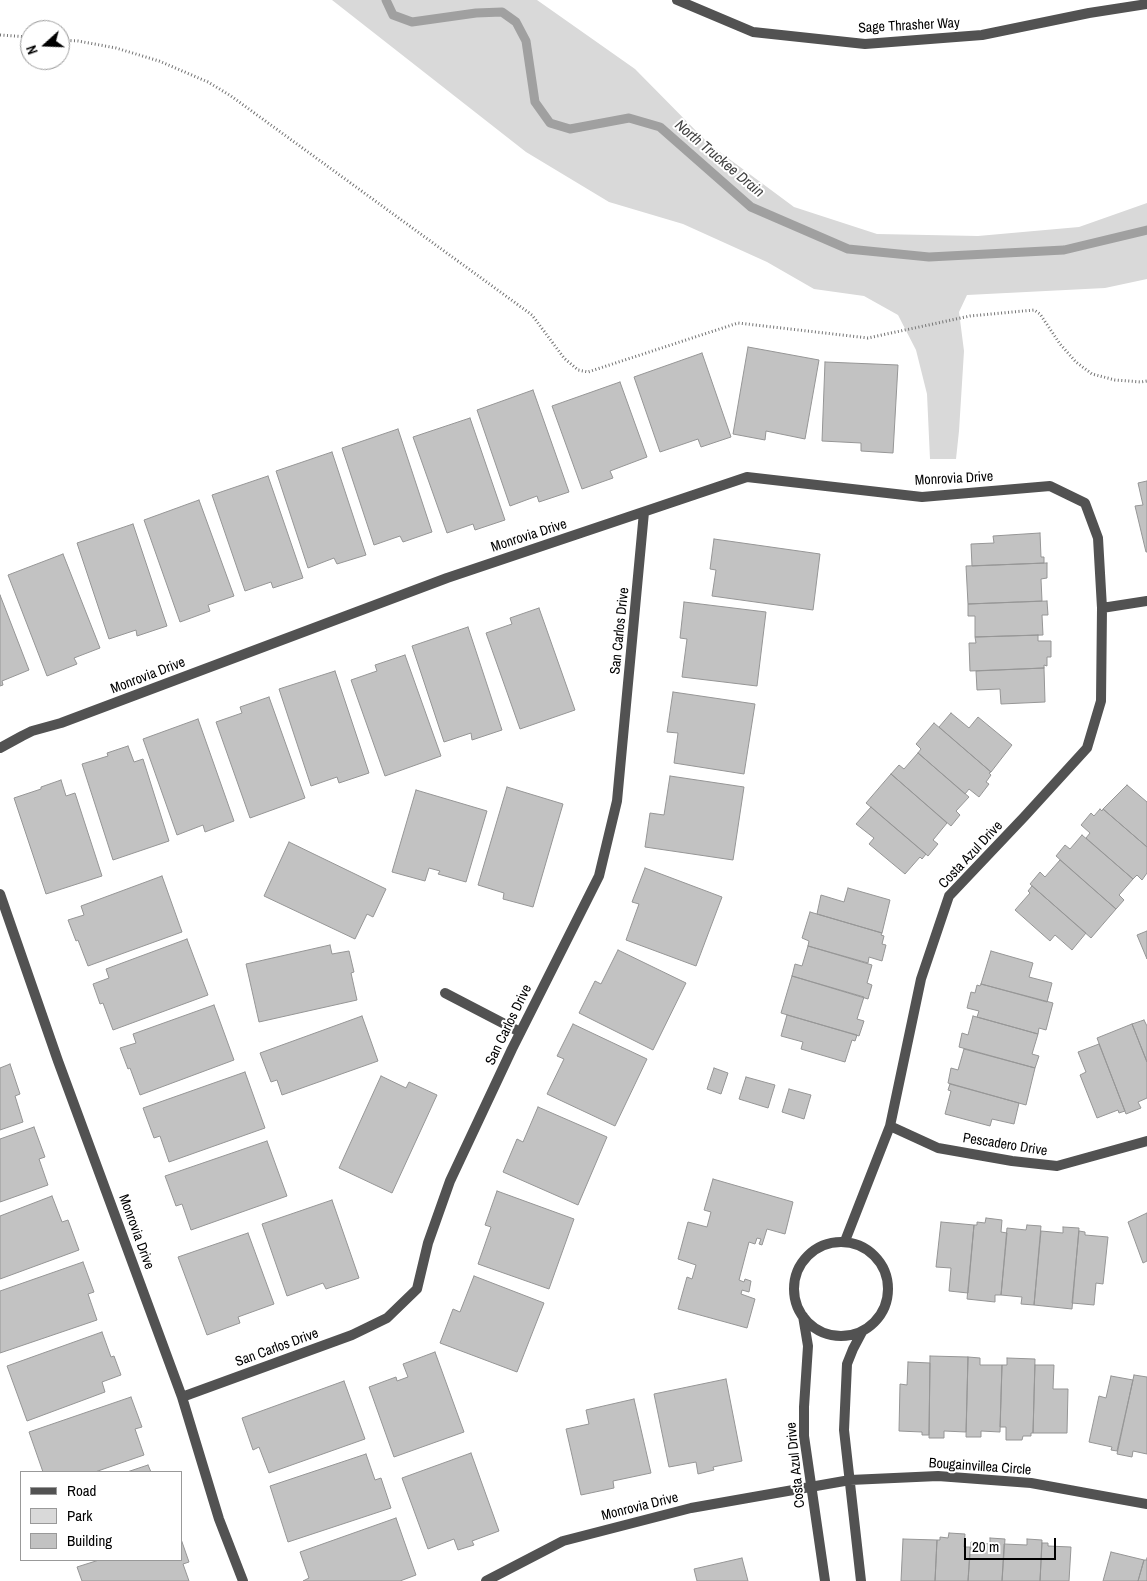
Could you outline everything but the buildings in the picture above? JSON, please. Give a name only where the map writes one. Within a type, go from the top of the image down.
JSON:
[{"type":"street","name":"Sage Thrasher Way","points":[[677,0],[752,32],[865,44],[982,35],[1089,12],[1147,4]]},
{"type":"street","name":"Monrovia Drive","points":[[0,748],[32,731],[61,723],[447,578],[747,477],[922,497],[1050,486],[1085,503]]},
{"type":"street","name":"Costa Azul Drive","points":[[845,1241],[890,1126],[921,979],[949,896],[1087,748],[1101,701],[1102,608],[1098,538],[1085,503]]},
{"type":"street","name":"San Carlos Drive","points":[[182,1397],[352,1335],[387,1318],[417,1289],[428,1244],[450,1180],[520,1032],[599,876],[617,801],[644,512]]},
{"type":"street","points":[[1102,608],[1147,601]]},
{"type":"street","name":"Monrovia Drive","points":[[0,894],[58,1061],[182,1397],[219,1519],[243,1581]]},
{"type":"street","points":[[445,993],[520,1032]]},
{"type":"street","name":"Pescadero Drive","points":[[890,1126],[938,1148],[1012,1161],[1058,1166],[1147,1140]]},
{"type":"street","points":[[845,1241],[867,1249],[879,1261],[887,1277],[888,1286],[887,1303],[883,1312],[872,1326],[862,1332],[843,1336],[826,1334],[815,1328],[803,1316],[794,1296],[794,1282],[799,1267],[812,1252],[827,1244],[845,1241]]},
{"type":"street","name":"Costa Azul Drive","points":[[803,1316],[808,1346],[804,1436],[825,1581]]},
{"type":"street","points":[[861,1581],[844,1430],[847,1364],[862,1332]]},
{"type":"street","name":"Bougainvillea Circle","points":[[811,1487],[850,1480],[938,1476],[1031,1483],[1147,1504]]},
{"type":"street","name":"Monrovia Drive","points":[[486,1581],[563,1541],[691,1508],[811,1487]]},
{"type":"path","points":[[0,35],[20,36]]},
{"type":"path","points":[[70,41],[116,48],[159,61],[208,82],[231,96],[532,315],[564,358],[578,370],[588,372],[738,323],[868,338],[970,316],[1034,310],[1040,314],[1060,344],[1076,362],[1092,374],[1115,380],[1147,381]]},
{"type":"green space","points":[[332,0],[537,0],[635,69],[709,144],[794,207],[877,234],[978,236],[1079,227],[1147,203],[1147,279],[1105,288],[967,295],[959,312],[964,351],[956,459],[930,459],[927,394],[916,350],[898,315],[864,296],[814,289],[767,262],[683,224],[609,202],[526,152]]},
{"type":"waterway","name":"North Truckee Drain","points":[[386,0],[393,15],[412,22],[476,13],[502,12],[516,22],[526,41],[535,102],[550,123],[570,129],[629,118],[660,127],[751,207],[848,249],[929,257],[1064,250],[1147,230]]}]
